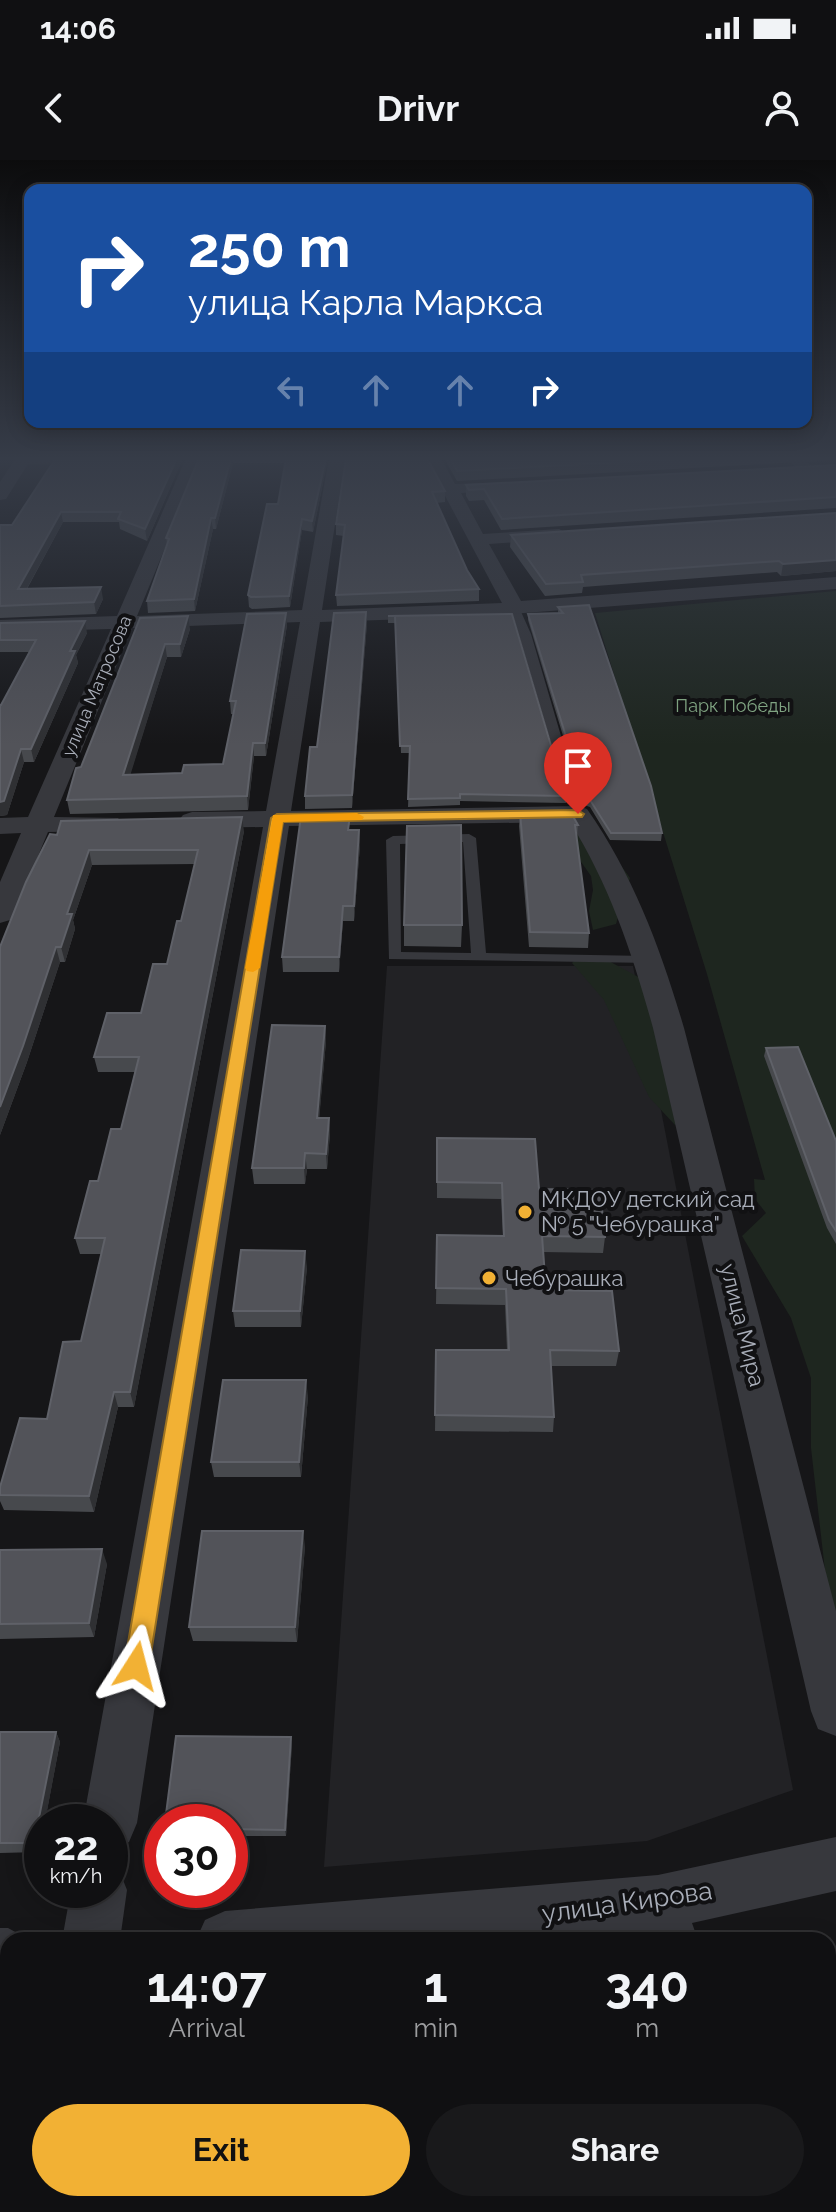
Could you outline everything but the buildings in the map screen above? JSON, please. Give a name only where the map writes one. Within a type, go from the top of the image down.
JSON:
[{"type":"street","name":"улица Матросова","points":[[0,914],[153,554]]},
{"type":"street","points":[[113,1804],[322,554]]},
{"type":"street","points":[[484,554],[514,607]]},
{"type":"street","points":[[0,626],[312,617],[514,607],[836,583]]},
{"type":"street","points":[[166,821],[277,818],[464,827],[578,814]]},
{"type":"street","name":"улица Мира","points":[[578,814],[607,855],[647,960],[742,1320],[836,1711]]},
{"type":"street","points":[[0,826],[134,822]]},
{"type":"street","name":"улица Кирова","points":[[420,1932],[664,1922],[836,1864]]},
{"type":"street","points":[[92,1932],[96,1908]]},
{"type":"lane","points":[[514,607],[526,634],[578,814]]},
{"type":"lane","points":[[479,958],[469,838],[464,827],[393,840],[394,956],[479,958],[647,960]]},
{"type":"shaded area","name":"МКДОУ детский сад № 5 \"Чебурашка\"","points":[[387,966],[633,966],[793,1790],[647,1841],[324,1867]]},
{"type":"green space","name":"Парк Победы","points":[[836,591],[836,1638],[831,1623],[811,1448],[811,1378],[791,1318],[742,1236],[766,1213],[755,1199],[754,1179],[765,1180],[707,974],[595,613]]},
{"type":"green space","points":[[550,818],[612,853],[630,878],[616,924],[593,930],[589,911],[593,890],[591,876]]},
{"type":"green space","points":[[577,958],[607,960],[642,979],[697,1113],[675,1125],[649,1097],[604,1000],[572,963]]},
{"type":"slow traffic","points":[[253,968],[277,818],[357,817]]},
{"type":"place","name":"МКДОУ детский сад № 5 \"Чебурашка\"","points":[[525,1212]]},
{"type":"place","name":"Чебурашка","points":[[489,1278]]},
{"type":"route","points":[[136,1666],[277,818],[578,814]]}]
